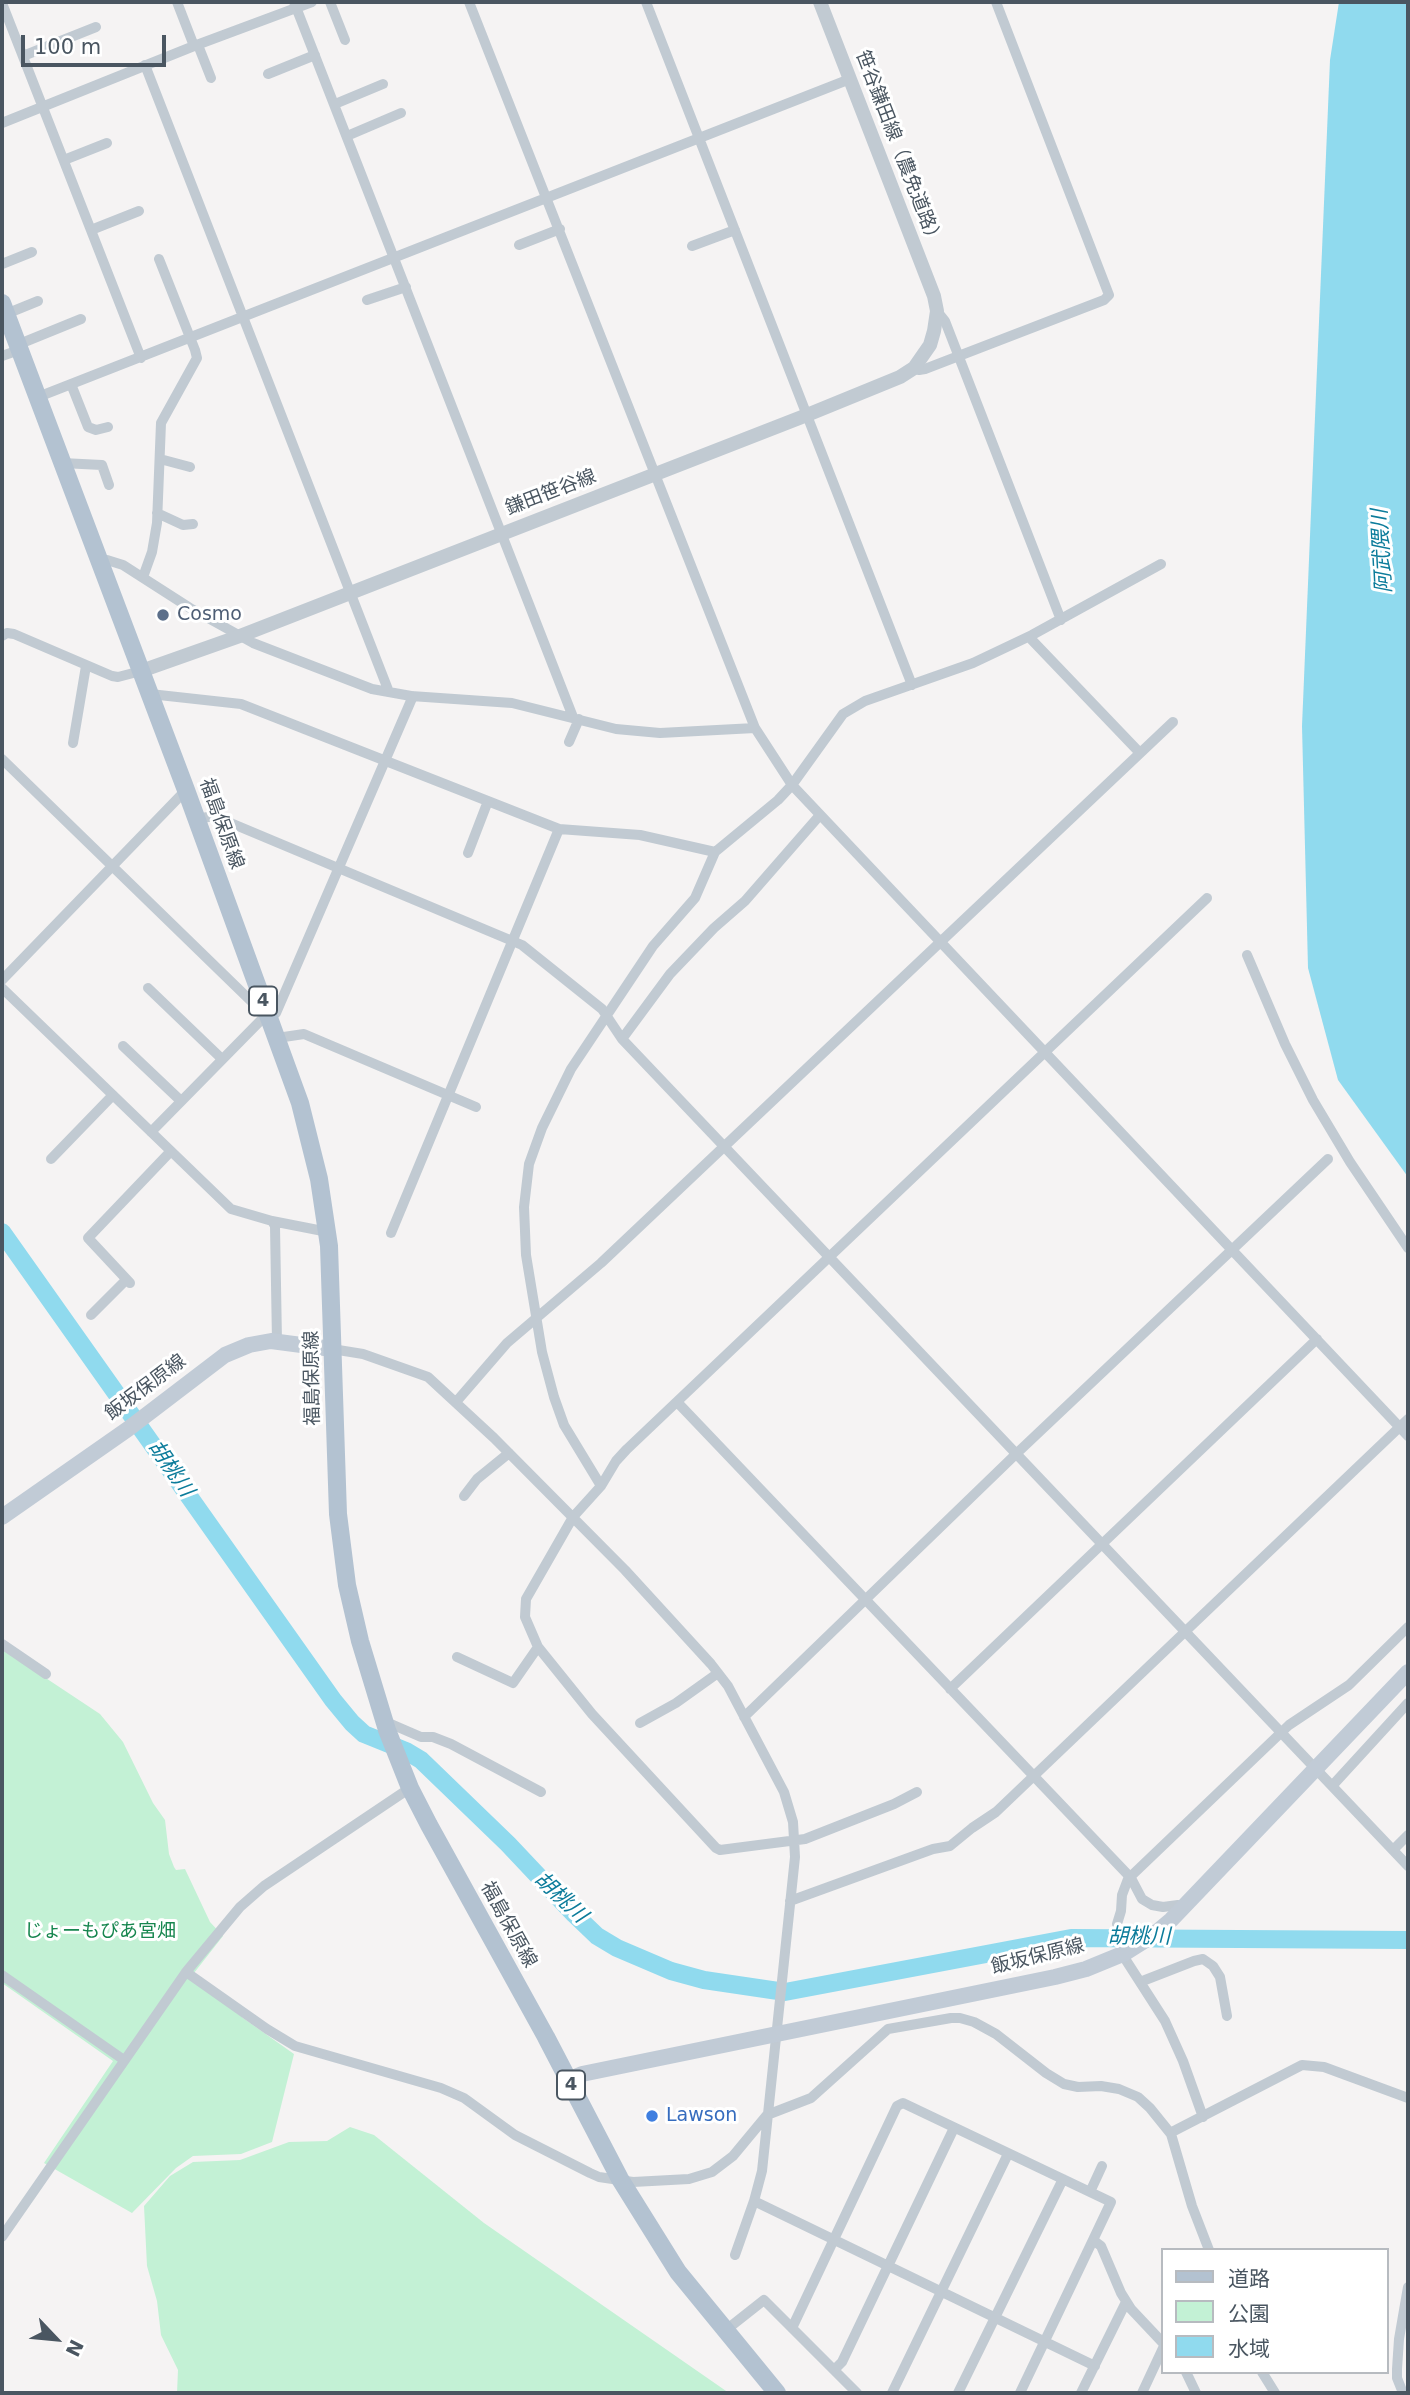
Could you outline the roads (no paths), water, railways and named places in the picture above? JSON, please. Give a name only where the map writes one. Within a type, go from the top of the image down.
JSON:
[{"type":"main road","name":"福島保原線","points":[[4,309],[12,350],[38,397],[300,1103],[319,1179],[328,1232],[333,1294],[332,1349],[338,1514],[347,1586],[360,1641],[397,1756],[410,1788],[620,2179],[678,2272],[777,2393]]},
{"type":"main road","name":"飯坂保原線","points":[[2,1517],[128,1429],[225,1355],[249,1345],[277,1342],[332,1349]]},
{"type":"main road","name":"飯坂保原線","points":[[568,2080],[582,2074],[1064,1975],[1123,1954],[1162,1929],[1408,1672]]},
{"type":"street","points":[[13,2],[2,5],[141,358]]},
{"type":"street","points":[[179,2],[211,78]]},
{"type":"street","points":[[2,123],[296,5],[312,2]]},
{"type":"street","points":[[330,2],[345,40]]},
{"type":"street","points":[[469,2],[755,728],[792,785],[1317,1339],[1405,1428],[996,1812],[950,1846],[933,1849],[790,1901]]},
{"type":"street","points":[[646,2],[912,685]]},
{"type":"street","name":"笹谷鎌田線（農免道路）","points":[[820,2],[897,195],[937,310]]},
{"type":"street","points":[[937,310],[930,345],[914,368],[919,370],[1104,300],[1109,295],[996,2]]},
{"type":"street","points":[[296,5],[576,718],[569,742]]},
{"type":"street","points":[[23,57],[96,27]]},
{"type":"street","points":[[268,74],[315,55]]},
{"type":"street","points":[[145,65],[389,692]]},
{"type":"street","points":[[38,397],[850,79]]},
{"type":"street","points":[[335,104],[383,84]]},
{"type":"street","points":[[347,136],[401,113]]},
{"type":"street","points":[[64,160],[107,143]]},
{"type":"street","points":[[91,230],[139,211]]},
{"type":"street","points":[[519,245],[560,229]]},
{"type":"street","points":[[692,246],[735,230]]},
{"type":"street","points":[[2,264],[32,252]]},
{"type":"street","points":[[143,577],[152,552],[157,513],[160,426],[196,360],[191,338],[159,259]]},
{"type":"street","points":[[367,300],[406,287]]},
{"type":"street","points":[[4,309],[38,301]]},
{"type":"street","points":[[937,310],[945,321],[1062,620]]},
{"type":"street","points":[[12,350],[81,319]]},
{"type":"street","name":"鎌田笹谷線","points":[[141,671],[240,636],[807,415],[900,377],[914,368]]},
{"type":"street","points":[[71,384],[88,427],[108,427]]},
{"type":"street","points":[[160,459],[190,467]]},
{"type":"street","points":[[62,463],[102,465],[109,485]]},
{"type":"street","points":[[157,513],[183,525],[193,524]]},
{"type":"street","points":[[100,562],[107,560],[123,565],[190,608],[253,643],[372,690],[413,696],[502,702],[616,729],[660,733],[755,728]]},
{"type":"street","points":[[601,1486],[564,1425],[545,1367],[526,1255],[524,1207],[529,1164],[542,1128],[571,1069],[653,946],[695,898],[715,852],[771,807],[792,785],[838,720],[850,708],[973,663],[1062,620],[1161,565]]},
{"type":"street","points":[[2,636],[6,633],[14,634],[118,677],[141,671]]},
{"type":"street","points":[[1029,637],[1140,753]]},
{"type":"street","points":[[74,743],[86,666]]},
{"type":"street","points":[[150,694],[241,704],[559,829],[640,835],[715,852]]},
{"type":"street","points":[[2,759],[253,1003],[268,1013],[276,1013],[413,696]]},
{"type":"street","points":[[456,1402],[499,1352],[538,1315],[601,1263],[1173,722]]},
{"type":"street","points":[[2,981],[186,790]]},
{"type":"street","points":[[468,853],[488,801]]},
{"type":"street","points":[[622,1039],[670,974],[714,928],[745,901],[820,815]]},
{"type":"street","points":[[196,819],[214,816],[512,941],[529,950],[607,1015],[622,1039],[724,1148],[1408,1866]]},
{"type":"street","points":[[390,1233],[559,829]]},
{"type":"street","points":[[917,1792],[894,1804],[796,1842],[720,1850],[592,1714],[538,1647],[525,1617],[526,1599],[573,1517],[601,1486],[616,1461],[627,1449],[1207,898]]},
{"type":"street","points":[[1247,955],[1285,1044],[1313,1100],[1350,1162],[1408,1248]]},
{"type":"street","points":[[2,988],[231,1209],[272,1221],[328,1232]]},
{"type":"street","points":[[148,988],[222,1059]]},
{"type":"street","points":[[151,1132],[268,1013]]},
{"type":"street","points":[[277,1038],[304,1034],[476,1107]]},
{"type":"street","points":[[123,1046],[181,1101]]},
{"type":"street","points":[[51,1159],[113,1095]]},
{"type":"street","points":[[91,1315],[128,1282],[88,1238],[171,1152]]},
{"type":"street","points":[[744,1717],[1016,1454],[1328,1159]]},
{"type":"street","points":[[272,1221],[275,1226],[277,1342]]},
{"type":"street","points":[[950,1689],[1317,1339]]},
{"type":"street","points":[[332,1349],[363,1354],[428,1377],[509,1453],[642,1589],[718,1673],[728,1686],[784,1792],[796,1842],[762,2171],[735,2255]]},
{"type":"street","points":[[678,1403],[1131,1878],[1139,1896],[1152,1905],[1163,1908],[1178,1905],[1182,1908]]},
{"type":"street","points":[[464,1496],[477,1479],[509,1453]]},
{"type":"street","points":[[1117,1924],[1128,1879],[1303,1714],[1349,1685],[1408,1627]]},
{"type":"street","points":[[2,1643],[46,1674]]},
{"type":"street","points":[[457,1657],[513,1683],[538,1647]]},
{"type":"street","points":[[640,1723],[676,1703],[718,1673]]},
{"type":"street","points":[[1332,1786],[1408,1703]]},
{"type":"street","points":[[386,1726],[421,1737],[433,1737],[450,1744],[541,1792]]},
{"type":"street","points":[[2,2237],[187,1972],[253,1895],[410,1788]]},
{"type":"street","points":[[1393,1850],[1408,1835]]},
{"type":"street","points":[[1123,1954],[1172,2037],[1203,2117]]},
{"type":"street","points":[[1140,1982],[1203,1959],[1213,1966],[1220,1977],[1227,2016]]},
{"type":"street","points":[[187,1972],[295,2046],[441,2088],[464,2098],[516,2135],[590,2173],[633,2182],[680,2180],[712,2172],[733,2156],[767,2115],[811,2098],[888,2029],[951,2018],[965,2020],[996,2034],[1064,2084],[1119,2089],[1138,2097],[1170,2133],[1192,2206],[1208,2248]]},
{"type":"street","points":[[2,1975],[124,2060]]},
{"type":"street","points":[[960,1997],[965,2020]]},
{"type":"street","points":[[1170,2133],[1302,2065],[1324,2067],[1408,2098]]},
{"type":"street","points":[[792,2328],[897,2106],[903,2103],[1111,2203],[1020,2393]]},
{"type":"street","points":[[834,2370],[842,2362],[954,2128]]},
{"type":"street","points":[[892,2393],[1008,2154]]},
{"type":"street","points":[[1090,2192],[1102,2166]]},
{"type":"street","points":[[958,2393],[1063,2179]]},
{"type":"street","points":[[754,2202],[1095,2366]]},
{"type":"street","points":[[1093,2240],[1101,2246],[1126,2302],[1162,2345]]},
{"type":"street","points":[[1403,2393],[1397,2378],[1397,2369],[1408,2287]]},
{"type":"street","points":[[726,2329],[765,2300],[857,2393]]},
{"type":"street","points":[[1081,2393],[1126,2302]]},
{"type":"street","points":[[1142,2393],[1162,2348]]},
{"type":"street","points":[[1187,2374],[1196,2393]]},
{"type":"street","points":[[1263,2374],[1275,2393]]},
{"type":"water","name":"阿武隈川","points":[[1339,2],[1408,2],[1408,1177],[1338,1080],[1308,968],[1302,726],[1330,60]]},
{"type":"waterway","name":"胡桃川","points":[[2,1232],[333,1700],[352,1723],[364,1734],[421,1760],[508,1844],[574,1914],[597,1936],[617,1948],[671,1971],[704,1980],[785,1992],[1071,1938],[1408,1940]]},
{"type":"place","name":"Cosmo","points":[[163,615]]},
{"type":"place","name":"Lawson","points":[[652,2116]]},
{"type":"park label","name":"じょーもぴあ宮畑","points":[[100,1932]]}]
